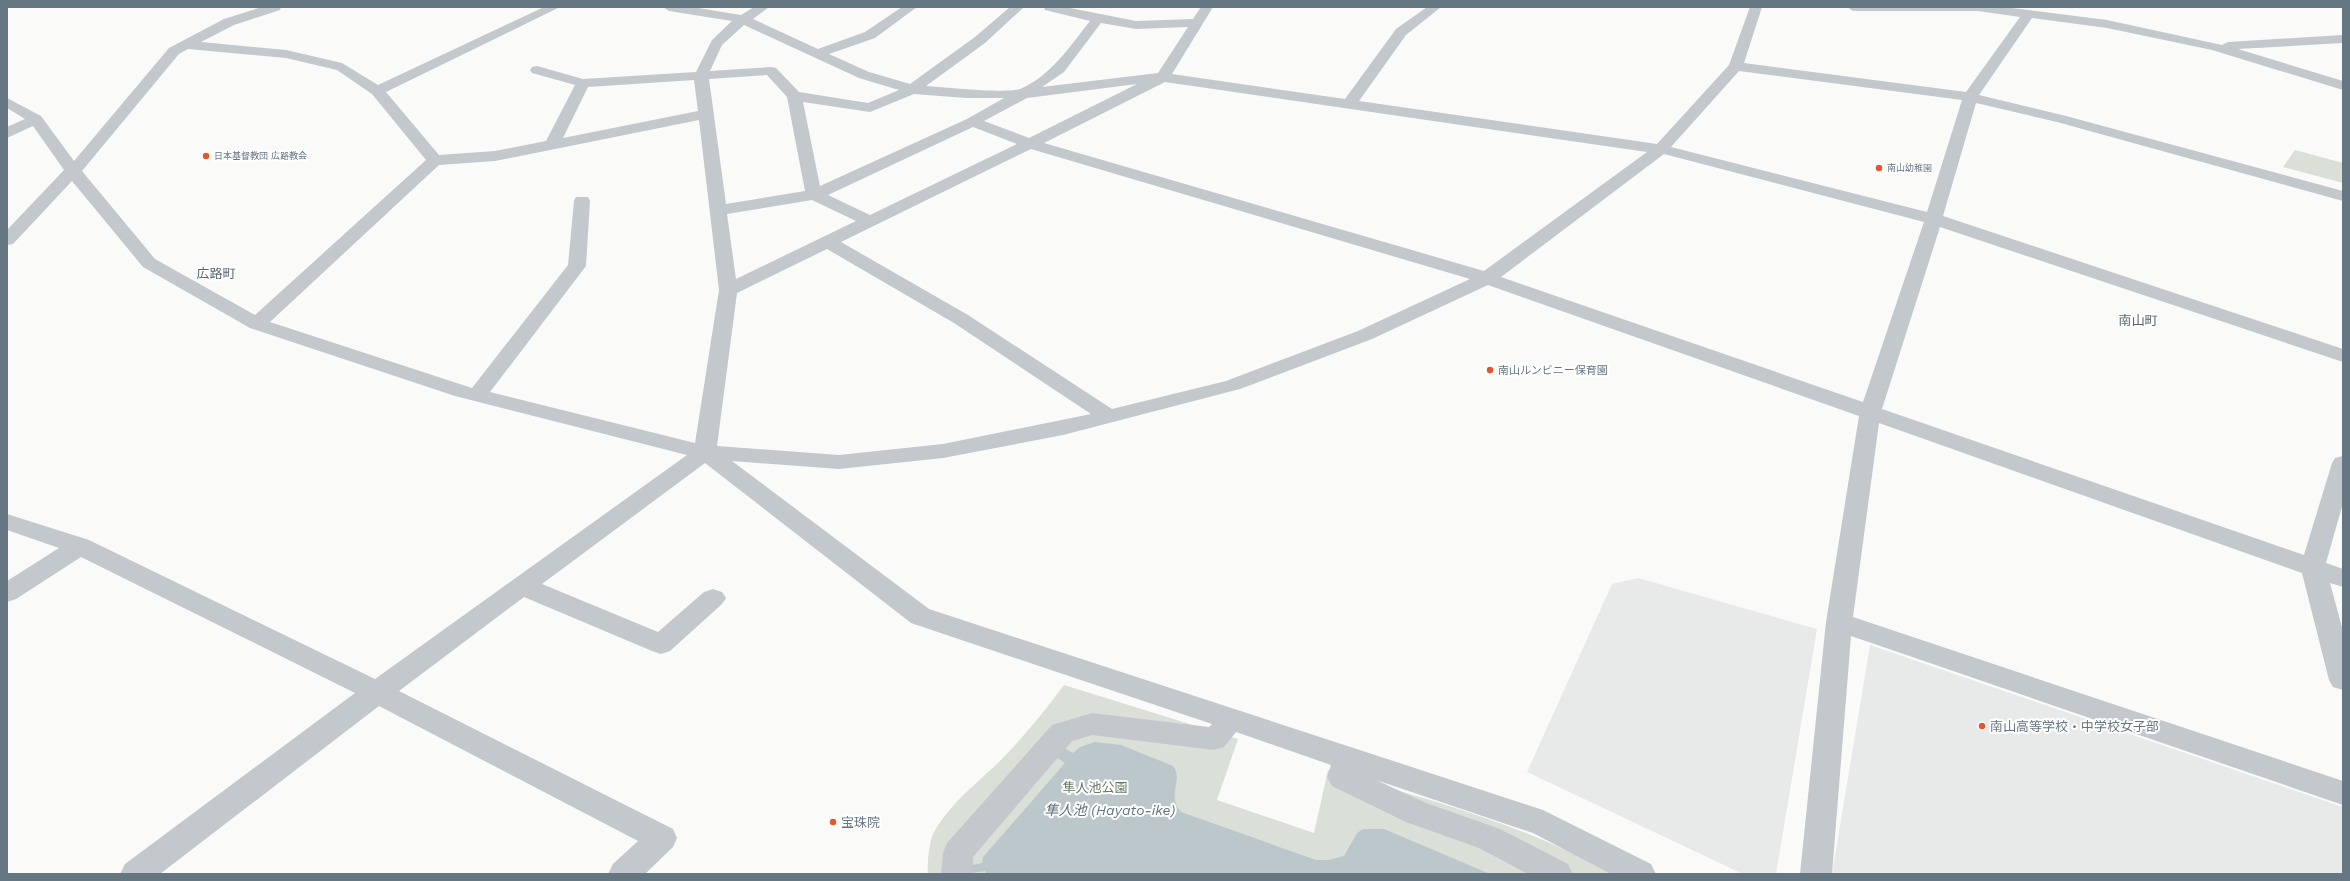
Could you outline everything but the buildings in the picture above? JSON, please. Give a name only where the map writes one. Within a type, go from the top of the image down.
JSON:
[{"type":"street","points":[[7,240],[73,171],[174,51],[229,22],[275,7]]},
{"type":"street","points":[[377,91],[554,7]]},
{"type":"street","points":[[669,7],[742,19],[864,75],[912,89],[966,94],[1024,94],[1163,77],[1348,105],[1661,149],[1934,219],[2343,356]]},
{"type":"street","points":[[136,874],[377,692],[705,452],[728,290],[701,76],[707,56],[718,39],[742,19],[763,7]]},
{"type":"street","points":[[818,53],[870,35],[911,7]]},
{"type":"street","points":[[794,96],[870,108],[912,89],[980,40],[1018,7]]},
{"type":"street","points":[[1050,7],[1098,19],[1136,25],[1197,23]]},
{"type":"street","points":[[728,290],[1030,144],[1163,77],[1207,7]]},
{"type":"street","points":[[1348,105],[1401,32],[1435,7]]},
{"type":"street","points":[[7,102],[36,119],[73,171],[149,263],[257,324],[477,395],[705,452],[838,462],[943,451],[1063,428],[1233,385],[1365,335],[1487,278],[1661,149],[1736,66],[1756,7]]},
{"type":"street","points":[[1853,7],[1982,8],[2107,24],[2215,47],[2343,86]]},
{"type":"street","points":[[1982,8],[1986,7]]},
{"type":"street","points":[[1816,874],[1839,622],[1870,414],[1934,219],[1970,97],[2030,14]]},
{"type":"street","points":[[718,210],[814,194],[972,122],[1024,94],[1058,69],[1098,19]]},
{"type":"street","points":[[2215,47],[2343,39]]},
{"type":"street","points":[[186,45],[286,54],[342,67],[377,91],[435,160]]},
{"type":"street","points":[[1736,66],[1970,97],[2061,119],[2343,196]]},
{"type":"street","points":[[537,70],[583,83],[771,71],[794,96],[814,194]]},
{"type":"street","points":[[552,144],[583,83]]},
{"type":"street","points":[[257,324],[435,160],[495,156],[705,114]]},
{"type":"street","points":[[7,132],[36,119]]},
{"type":"street","points":[[972,122],[1030,144],[1487,278],[1870,414],[2343,578]]},
{"type":"street","points":[[814,194],[870,221]]},
{"type":"street","points":[[477,395],[577,266],[582,201]]},
{"type":"street","points":[[827,241],[961,319],[1108,416]]},
{"type":"street","points":[[705,452],[920,616],[1543,823],[1640,874]]},
{"type":"street","points":[[2343,463],[2313,567],[2343,680]]},
{"type":"street","points":[[7,522],[80,546],[377,692],[662,838],[624,874]]},
{"type":"street","points":[[7,593],[80,546]]},
{"type":"street","points":[[522,586],[661,644],[713,598]]},
{"type":"street","points":[[1839,622],[2343,793]]},
{"type":"street","points":[[957,874],[958,853],[1062,733],[1092,724],[1214,739],[1223,731]]},
{"type":"street","points":[[1342,772],[1342,778],[1410,810],[1489,838],[1557,874]]},
{"type":"shaded area","points":[[1638,578],[1817,629],[1776,874],[1743,874],[1527,772],[1612,584]]},
{"type":"shaded area","name":"南山高等学校・中学校女子部","points":[[1870,645],[2343,807],[2343,874],[1832,874]]},
{"type":"green space","points":[[2295,150],[2343,163],[2343,183],[2283,167]]},
{"type":"green space","name":"隼人池公園","points":[[1064,685],[1238,739],[1217,800],[1314,833],[1328,770],[1437,802],[1509,826],[1544,840],[1612,874],[928,874],[928,859],[931,841],[934,832],[941,821],[957,802],[1019,741]]},
{"type":"water","name":"隼人池 (Hayato-ike)","points":[[1095,742],[1121,745],[1173,766],[1177,777],[1175,800],[1181,812],[1316,860],[1329,860],[1344,856],[1357,833],[1363,829],[1384,829],[1490,874],[986,874],[985,871],[965,874],[964,867],[982,863],[983,857],[1065,763],[1052,754],[1058,745],[1073,753],[1080,747]]},
{"type":"place","name":"日本基督教団 広路教会","points":[[206,156]]},
{"type":"place","name":"南山幼稚園","points":[[1879,168]]},
{"type":"place","name":"南山ルンビニー保育園","points":[[1490,370]]},
{"type":"place","name":"南山高等学校・中学校女子部","points":[[1982,726]]},
{"type":"place","name":"宝珠院","points":[[833,822]]},
{"type":"district","name":"広路町","points":[[216,273]]},
{"type":"district","name":"南山町","points":[[2138,320]]}]
